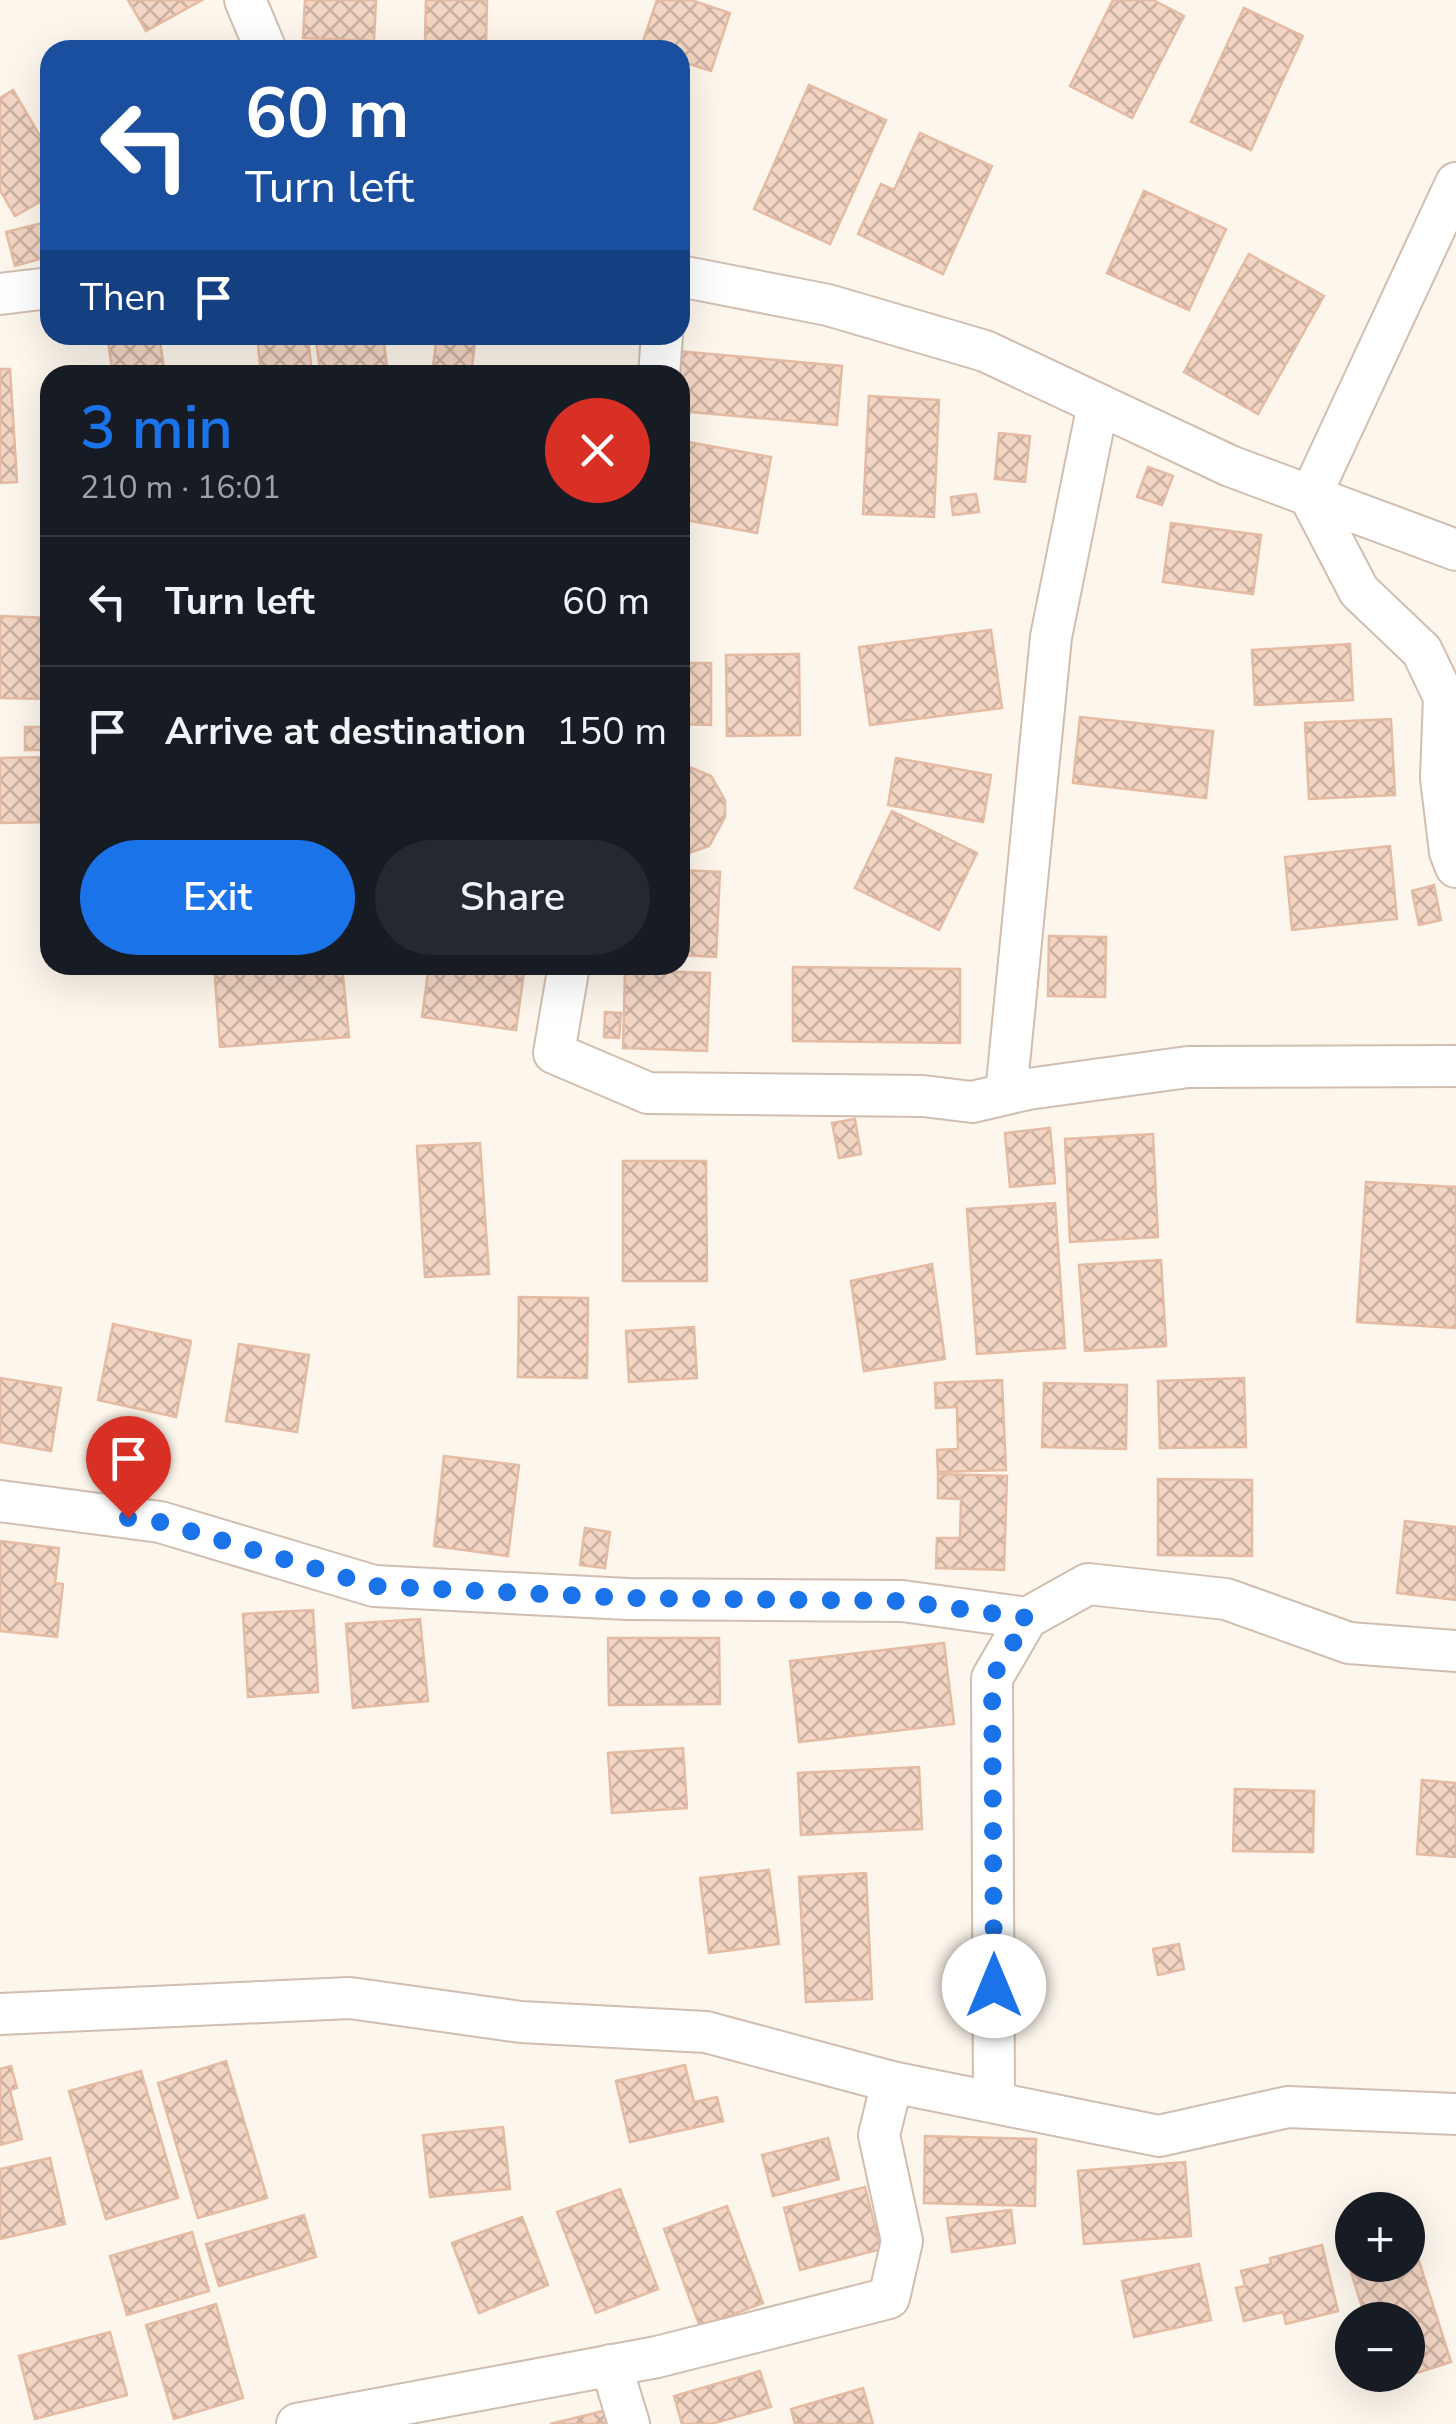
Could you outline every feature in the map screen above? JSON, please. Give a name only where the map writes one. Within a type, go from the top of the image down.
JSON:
[{"type":"street","points":[[244,0],[262,40]]},
{"type":"street","points":[[1310,497],[1456,183]]},
{"type":"street","points":[[690,278],[828,306],[985,351],[1230,466],[1456,550]]},
{"type":"street","points":[[0,294],[40,289]]},
{"type":"street","points":[[1006,1094],[1051,637],[1098,404]]},
{"type":"street","points":[[1310,497],[1359,592],[1422,651],[1444,697],[1441,778],[1450,852],[1456,868]]},
{"type":"street","points":[[566,975],[554,1054],[648,1093],[924,1096],[972,1102],[1188,1067],[1456,1066]]},
{"type":"street","points":[[0,1501],[160,1522],[374,1586],[628,1598],[902,1601],[1028,1618]]},
{"type":"street","points":[[994,2102],[992,1678],[1028,1618],[1088,1584],[1226,1598],[1348,1642],[1456,1651]]},
{"type":"street","points":[[0,2014],[350,1998],[522,2022],[706,2032],[892,2082],[1158,2136],[1288,2107],[1456,2114]]},
{"type":"street","points":[[297,2424],[610,2366],[889,2298],[902,2241],[880,2135],[892,2082]]},
{"type":"street","points":[[610,2366],[629,2424]]},
{"type":"building","points":[[128,0],[202,0],[146,31]]},
{"type":"building","points":[[305,0],[376,0],[374,40],[303,38]]},
{"type":"building","points":[[426,0],[487,0],[486,40],[425,40]]},
{"type":"building","points":[[657,0],[691,0],[730,13],[711,71],[690,64],[690,40],[643,40]]},
{"type":"building","points":[[1113,0],[1153,0],[1184,16],[1132,118],[1070,86]]},
{"type":"building","points":[[1244,8],[1303,36],[1251,150],[1191,122]]},
{"type":"building","points":[[809,85],[886,120],[830,244],[754,209]]},
{"type":"building","points":[[13,90],[40,136],[40,202],[15,216],[0,190],[0,98]]},
{"type":"building","points":[[920,133],[992,166],[943,274],[858,234],[881,184],[894,190]]},
{"type":"building","points":[[1144,191],[1226,229],[1189,310],[1107,273]]},
{"type":"building","points":[[40,224],[40,259],[15,266],[6,232]]},
{"type":"building","points":[[1249,254],[1324,296],[1258,414],[1184,372]]},
{"type":"building","points":[[108,345],[160,345],[164,365],[112,365]]},
{"type":"building","points":[[258,345],[309,345],[311,365],[260,365]]},
{"type":"building","points":[[316,345],[384,345],[387,365],[320,365]]},
{"type":"building","points":[[436,345],[475,345],[472,365],[433,365]]},
{"type":"building","points":[[678,351],[842,366],[837,425],[690,412],[690,365],[678,365]]},
{"type":"building","points":[[0,369],[10,369],[17,482],[0,483]]},
{"type":"building","points":[[869,396],[939,400],[934,517],[863,514]]},
{"type":"building","points":[[999,433],[1030,436],[1025,482],[995,479]]},
{"type":"building","points":[[690,442],[771,457],[757,533],[690,521]]},
{"type":"building","points":[[1148,467],[1173,476],[1162,505],[1137,497]]},
{"type":"building","points":[[976,494],[979,512],[953,515],[951,497]]},
{"type":"building","points":[[1171,523],[1261,535],[1253,594],[1163,582]]},
{"type":"building","points":[[0,616],[40,618],[40,699],[0,698]]},
{"type":"building","points":[[991,630],[1002,708],[870,725],[859,647]]},
{"type":"building","points":[[1350,644],[1353,700],[1255,705],[1252,650]]},
{"type":"building","points":[[799,654],[800,735],[727,736],[726,655]]},
{"type":"building","points":[[690,663],[711,663],[711,725],[690,724]]},
{"type":"building","points":[[1080,717],[1213,731],[1206,798],[1073,783]]},
{"type":"building","points":[[1391,719],[1395,795],[1309,799],[1305,723]]},
{"type":"building","points":[[25,727],[40,727],[40,750],[25,750]]},
{"type":"building","points":[[40,757],[40,822],[0,823],[0,758]]},
{"type":"building","points":[[896,758],[991,775],[983,822],[888,805]]},
{"type":"building","points":[[690,767],[711,776],[725,800],[725,817],[709,846],[690,853]]},
{"type":"building","points":[[892,811],[977,853],[939,930],[855,888]]},
{"type":"building","points":[[1390,846],[1397,919],[1292,930],[1285,857]]},
{"type":"building","points":[[690,870],[720,872],[716,957],[690,956]]},
{"type":"building","points":[[1434,885],[1441,920],[1419,925],[1412,891]]},
{"type":"building","points":[[1049,936],[1106,937],[1105,997],[1048,996]]},
{"type":"building","points":[[793,967],[960,969],[960,1043],[793,1041]]},
{"type":"building","points":[[710,973],[707,1051],[623,1048],[625,975]]},
{"type":"building","points":[[215,975],[343,975],[349,1037],[220,1047]]},
{"type":"building","points":[[428,975],[524,975],[516,1030],[422,1017]]},
{"type":"building","points":[[605,1012],[621,1013],[619,1038],[604,1037]]},
{"type":"building","points":[[855,1119],[861,1154],[839,1158],[832,1123]]},
{"type":"building","points":[[1050,1128],[1055,1183],[1010,1187],[1005,1133]]},
{"type":"building","points":[[1153,1134],[1158,1237],[1070,1242],[1065,1139]]},
{"type":"building","points":[[480,1143],[489,1274],[425,1277],[417,1146]]},
{"type":"building","points":[[623,1161],[706,1161],[707,1281],[623,1281]]},
{"type":"building","points":[[1366,1182],[1456,1187],[1456,1328],[1357,1322]]},
{"type":"building","points":[[1055,1203],[1065,1348],[977,1354],[967,1209]]},
{"type":"building","points":[[1161,1260],[1166,1346],[1085,1351],[1079,1265]]},
{"type":"building","points":[[932,1264],[945,1359],[864,1371],[851,1281]]},
{"type":"building","points":[[519,1297],[588,1298],[587,1378],[518,1377]]},
{"type":"building","points":[[113,1324],[191,1341],[176,1417],[98,1400]]},
{"type":"building","points":[[694,1327],[697,1378],[629,1382],[626,1331]]},
{"type":"building","points":[[239,1344],[309,1355],[297,1432],[226,1421]]},
{"type":"building","points":[[0,1378],[61,1388],[51,1451],[0,1442]]},
{"type":"building","points":[[1244,1378],[1246,1447],[1160,1448],[1158,1381]]},
{"type":"building","points":[[1002,1380],[1006,1470],[938,1472],[937,1450],[958,1449],[957,1407],[936,1408],[935,1383]]},
{"type":"building","points":[[1044,1383],[1127,1385],[1126,1449],[1042,1447]]},
{"type":"building","points":[[444,1456],[519,1465],[508,1556],[434,1546]]},
{"type":"building","points":[[128,1473],[152,1478],[146,1503],[122,1499]]},
{"type":"building","points":[[938,1474],[1007,1476],[1004,1570],[936,1568],[937,1538],[960,1538],[961,1499],[938,1498]]},
{"type":"building","points":[[1158,1479],[1252,1480],[1252,1556],[1158,1555]]},
{"type":"building","points":[[1405,1521],[1456,1527],[1456,1600],[1397,1593]]},
{"type":"building","points":[[585,1528],[610,1532],[605,1568],[580,1565]]},
{"type":"building","points":[[0,1541],[59,1548],[55,1583],[63,1584],[57,1637],[0,1631]]},
{"type":"building","points":[[313,1610],[318,1692],[248,1697],[243,1614]]},
{"type":"building","points":[[420,1619],[428,1701],[353,1708],[346,1624]]},
{"type":"building","points":[[608,1638],[719,1638],[720,1704],[609,1705]]},
{"type":"building","points":[[944,1643],[954,1724],[799,1742],[790,1661]]},
{"type":"building","points":[[683,1748],[687,1808],[612,1813],[608,1753]]},
{"type":"building","points":[[919,1767],[922,1829],[801,1835],[798,1773]]},
{"type":"building","points":[[1422,1780],[1456,1783],[1456,1857],[1417,1854]]},
{"type":"building","points":[[1235,1789],[1314,1791],[1313,1852],[1233,1851]]},
{"type":"building","points":[[769,1870],[779,1944],[709,1953],[700,1878]]},
{"type":"building","points":[[866,1873],[872,1999],[806,2002],[799,1877]]},
{"type":"building","points":[[1179,1944],[1184,1969],[1158,1975],[1153,1949]]},
{"type":"building","points":[[226,2061],[267,2198],[198,2218],[158,2083]]},
{"type":"building","points":[[685,2065],[694,2102],[717,2097],[723,2121],[630,2142],[616,2081]]},
{"type":"building","points":[[11,2066],[17,2088],[10,2090],[22,2139],[0,2145],[0,2069]]},
{"type":"building","points":[[141,2071],[178,2198],[106,2219],[69,2091]]},
{"type":"building","points":[[503,2127],[510,2189],[430,2197],[423,2135]]},
{"type":"building","points":[[925,2136],[1036,2139],[1035,2206],[924,2203]]},
{"type":"building","points":[[828,2138],[839,2179],[773,2196],[762,2155]]},
{"type":"building","points":[[50,2158],[65,2224],[0,2239],[0,2169]]},
{"type":"building","points":[[1185,2162],[1191,2236],[1084,2244],[1078,2171]]},
{"type":"building","points":[[865,2187],[881,2249],[800,2270],[784,2208]]},
{"type":"building","points":[[620,2189],[658,2289],[596,2313],[557,2212]]},
{"type":"building","points":[[727,2206],[763,2303],[700,2327],[664,2229]]},
{"type":"building","points":[[1011,2210],[1015,2243],[952,2252],[947,2218]]},
{"type":"building","points":[[304,2215],[316,2257],[219,2286],[206,2244]]},
{"type":"building","points":[[522,2217],[548,2285],[479,2313],[452,2243]]},
{"type":"building","points":[[192,2232],[209,2291],[127,2315],[110,2256]]},
{"type":"building","points":[[1322,2245],[1335,2312],[1286,2324],[1283,2312],[1244,2321],[1236,2288],[1245,2286],[1241,2271],[1271,2264],[1270,2258]]},
{"type":"building","points":[[1199,2264],[1211,2320],[1134,2337],[1122,2281]]},
{"type":"building","points":[[1425,2280],[1451,2362],[1425,2370],[1425,2302],[1360,2302],[1354,2282]]},
{"type":"building","points":[[216,2304],[243,2398],[174,2419],[146,2325]]},
{"type":"building","points":[[110,2332],[127,2395],[35,2419],[19,2356]]},
{"type":"building","points":[[760,2371],[771,2407],[711,2424],[682,2424],[674,2396]]},
{"type":"building","points":[[863,2388],[873,2424],[795,2424],[791,2409]]},
{"type":"building","points":[[603,2411],[607,2424],[550,2424]]},
{"type":"route","points":[[128,1518],[160,1522],[374,1586],[628,1598],[902,1601],[1028,1618],[992,1678],[994,1986]]}]
